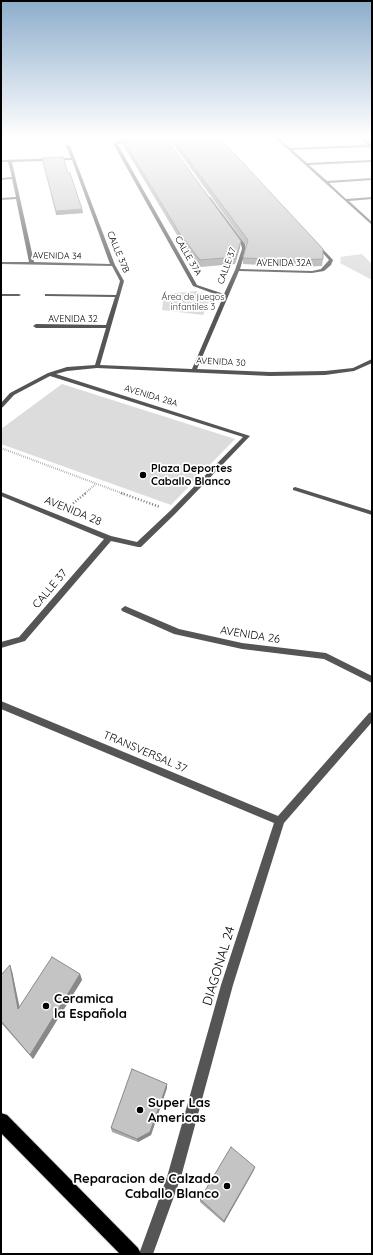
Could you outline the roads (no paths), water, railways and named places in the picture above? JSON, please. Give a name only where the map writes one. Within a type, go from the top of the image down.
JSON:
[{"type":"main road","points":[[1,1121],[132,1254]]},
{"type":"street","points":[[17,195],[32,264]]},
{"type":"street","name":"CALLE 37B","points":[[86,195],[113,265],[122,281],[97,366]]},
{"type":"street","name":"CALLE 37A","points":[[144,195],[196,286],[226,296]]},
{"type":"street","name":"CALLE 37","points":[[194,370],[237,270],[244,247],[207,195]]},
{"type":"street","points":[[340,195],[372,224]]},
{"type":"street","points":[[1,199],[18,198]]},
{"type":"street","points":[[346,200],[372,198]]},
{"type":"street","name":"AVENIDA 32A","points":[[237,270],[312,272],[322,270],[331,260],[310,236]]},
{"type":"street","name":"AVENIDA 34","points":[[1,263],[113,265]]},
{"type":"street","points":[[1,295],[20,295]]},
{"type":"street","points":[[47,295],[117,296]]},
{"type":"street","name":"AVENIDA 32","points":[[36,326],[109,327]]},
{"type":"street","name":"AVENIDA 30","points":[[12,394],[50,374],[67,369],[97,366],[270,374],[325,373],[354,369],[372,361]]},
{"type":"street","name":"AVENIDA 28A","points":[[50,374],[247,436],[173,512],[138,545]]},
{"type":"street","points":[[1,395],[12,394]]},
{"type":"street","points":[[1,406],[12,394]]},
{"type":"street","points":[[295,489],[372,513]]},
{"type":"street","name":"AVENIDA 28","points":[[1,494],[109,538],[138,545]]},
{"type":"street","name":"CALLE 37","points":[[1,645],[22,639],[109,538]]},
{"type":"street","name":"AVENIDA 26","points":[[125,609],[177,632],[242,646],[326,656],[372,680]]},
{"type":"street","name":"TRANSVERSAL 37","points":[[1,705],[280,821]]},
{"type":"street","name":"DIAGONAL 24","points":[[146,1254],[174,1177],[227,986],[280,821],[372,716]]},
{"type":"place","name":"Plaza Deportes Caballo Blanco","points":[[143,475]]},
{"type":"place","name":"Ceramica la Española","points":[[46,1006]]},
{"type":"place","name":"Super Las Americas","points":[[140,1110]]},
{"type":"place","name":"Reparacion de Calzado Caballo Blanco","points":[[227,1186]]},
{"type":"park label","name":"Área de juegos infantiles 3","points":[[193,302]]}]
